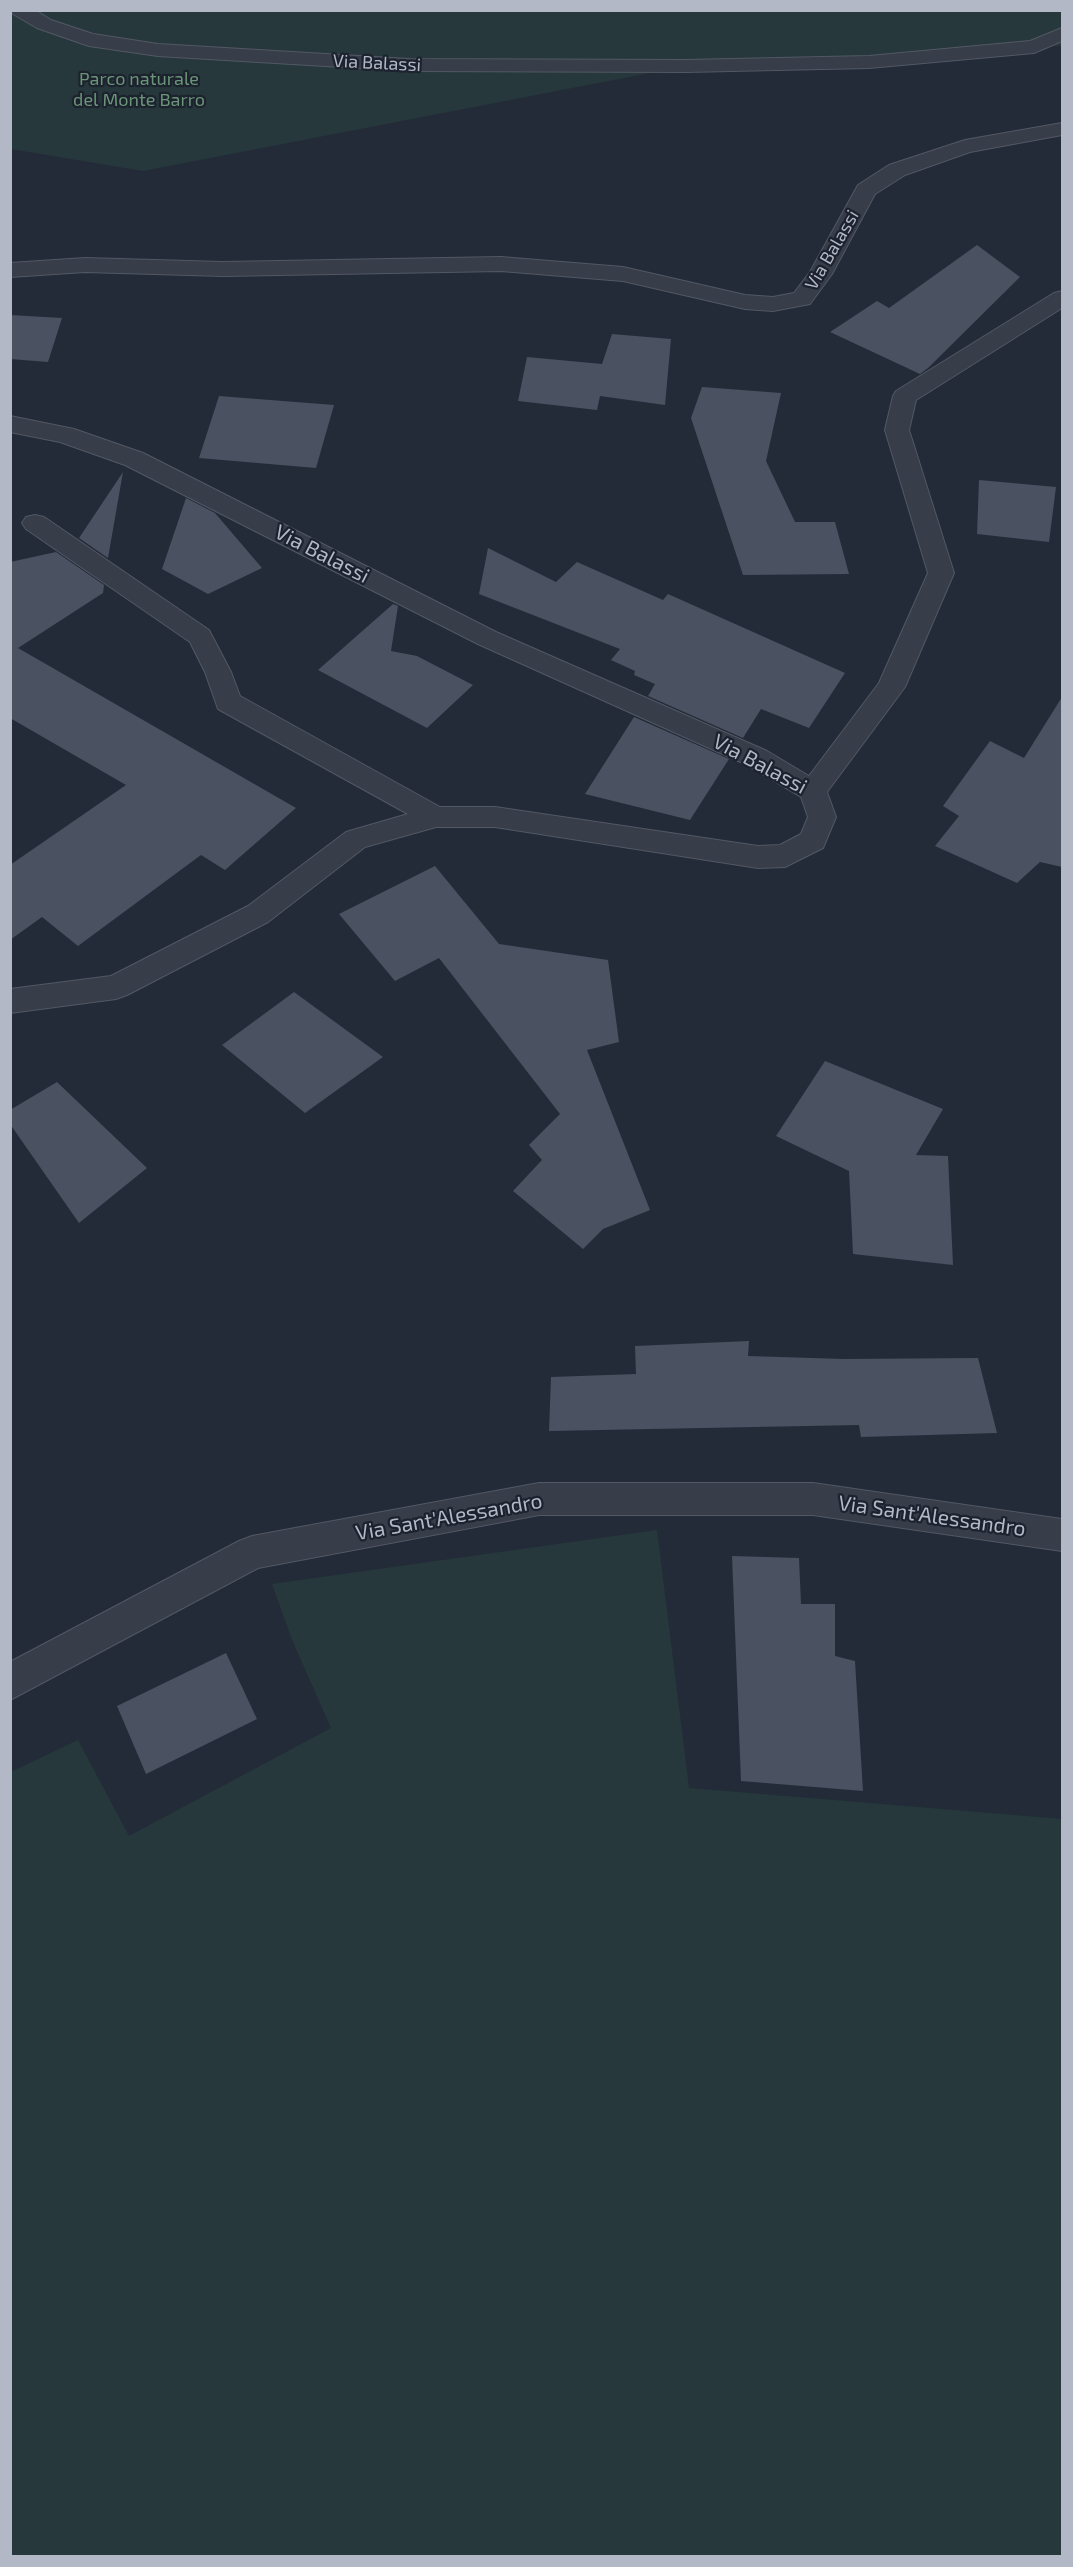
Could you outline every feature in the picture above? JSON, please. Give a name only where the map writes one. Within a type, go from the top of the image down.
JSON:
[{"type":"street","name":"Via Balassi","points":[[20,10],[44,24],[89,40],[158,50],[409,65],[687,66],[869,62],[1034,47],[1062,34]]},
{"type":"street","name":"Via Balassi","points":[[10,270],[85,265],[223,269],[501,264],[623,274],[745,302],[773,304],[802,298],[821,274],[866,189],[897,170],[965,146],[1062,129]]},
{"type":"street","points":[[813,791],[891,687],[941,573],[897,430],[905,396],[1062,298]]},
{"type":"street","name":"Via Balassi","points":[[10,424],[65,435],[134,459],[486,638],[757,758],[813,791],[822,816],[813,841],[785,856],[758,857],[713,852],[495,817],[436,817],[356,839],[258,914],[116,987],[10,1001]]},
{"type":"street","points":[[35,523],[200,636],[218,672],[228,702],[436,817]]},
{"type":"street","name":"Via Sant'Alessandro","points":[[10,1682],[252,1553],[539,1498],[813,1499],[1062,1535]]},
{"type":"green space","name":"Parco naturale del Monte Barro","points":[[1062,10],[1062,46],[686,66],[143,171],[11,149],[10,11]]},
{"type":"green space","points":[[657,1530],[689,1788],[1062,1819],[1062,2556],[11,2556],[11,1772],[78,1740],[129,1836],[331,1728],[293,1642],[272,1584]]},
{"type":"building","points":[[977,245],[1020,277],[920,374],[830,332],[877,301],[889,308]]},
{"type":"building","points":[[10,315],[62,318],[48,362],[10,359]]},
{"type":"building","points":[[612,334],[671,339],[665,405],[600,396],[597,410],[518,401],[527,357],[602,364]]},
{"type":"building","points":[[702,387],[781,393],[766,461],[795,522],[835,522],[849,574],[743,575],[691,418]]},
{"type":"building","points":[[219,396],[334,405],[316,468],[199,458]]},
{"type":"building","points":[[123,472],[108,558],[79,538]]},
{"type":"building","points":[[979,480],[1056,487],[1049,542],[977,534]]},
{"type":"building","points":[[186,498],[215,513],[262,568],[208,594],[162,569]]},
{"type":"building","points":[[488,548],[556,582],[577,562],[663,600],[668,594],[845,673],[809,728],[761,709],[743,738],[648,696],[655,684],[634,675],[635,671],[611,660],[620,649],[479,594]]},
{"type":"building","points":[[56,552],[104,585],[103,593],[18,648],[296,808],[225,870],[201,855],[78,946],[42,917],[10,940],[10,865],[126,785],[10,718],[10,562]]},
{"type":"building","points":[[393,604],[398,606],[391,651],[417,656],[473,685],[427,728],[318,670]]},
{"type":"building","points":[[1062,697],[1062,867],[1040,862],[1017,883],[935,846],[959,816],[943,806],[990,741],[1024,758]]},
{"type":"building","points":[[634,717],[729,759],[690,820],[585,794]]},
{"type":"building","points":[[435,866],[499,944],[608,960],[619,1042],[587,1050],[650,1210],[603,1229],[583,1249],[513,1191],[542,1160],[529,1145],[560,1114],[439,958],[395,981],[339,914]]},
{"type":"building","points":[[294,992],[383,1057],[305,1113],[222,1045]]},
{"type":"building","points":[[825,1061],[943,1109],[916,1155],[948,1156],[953,1265],[853,1254],[849,1171],[776,1136]]},
{"type":"building","points":[[57,1082],[147,1168],[79,1223],[10,1124],[10,1110]]},
{"type":"building","points":[[749,1341],[748,1356],[844,1359],[978,1358],[997,1433],[861,1437],[859,1425],[549,1431],[551,1377],[636,1374],[635,1346]]},
{"type":"building","points":[[732,1556],[799,1558],[801,1604],[835,1604],[835,1656],[855,1661],[863,1791],[741,1781]]},
{"type":"building","points":[[226,1653],[257,1719],[146,1774],[117,1706]]}]
